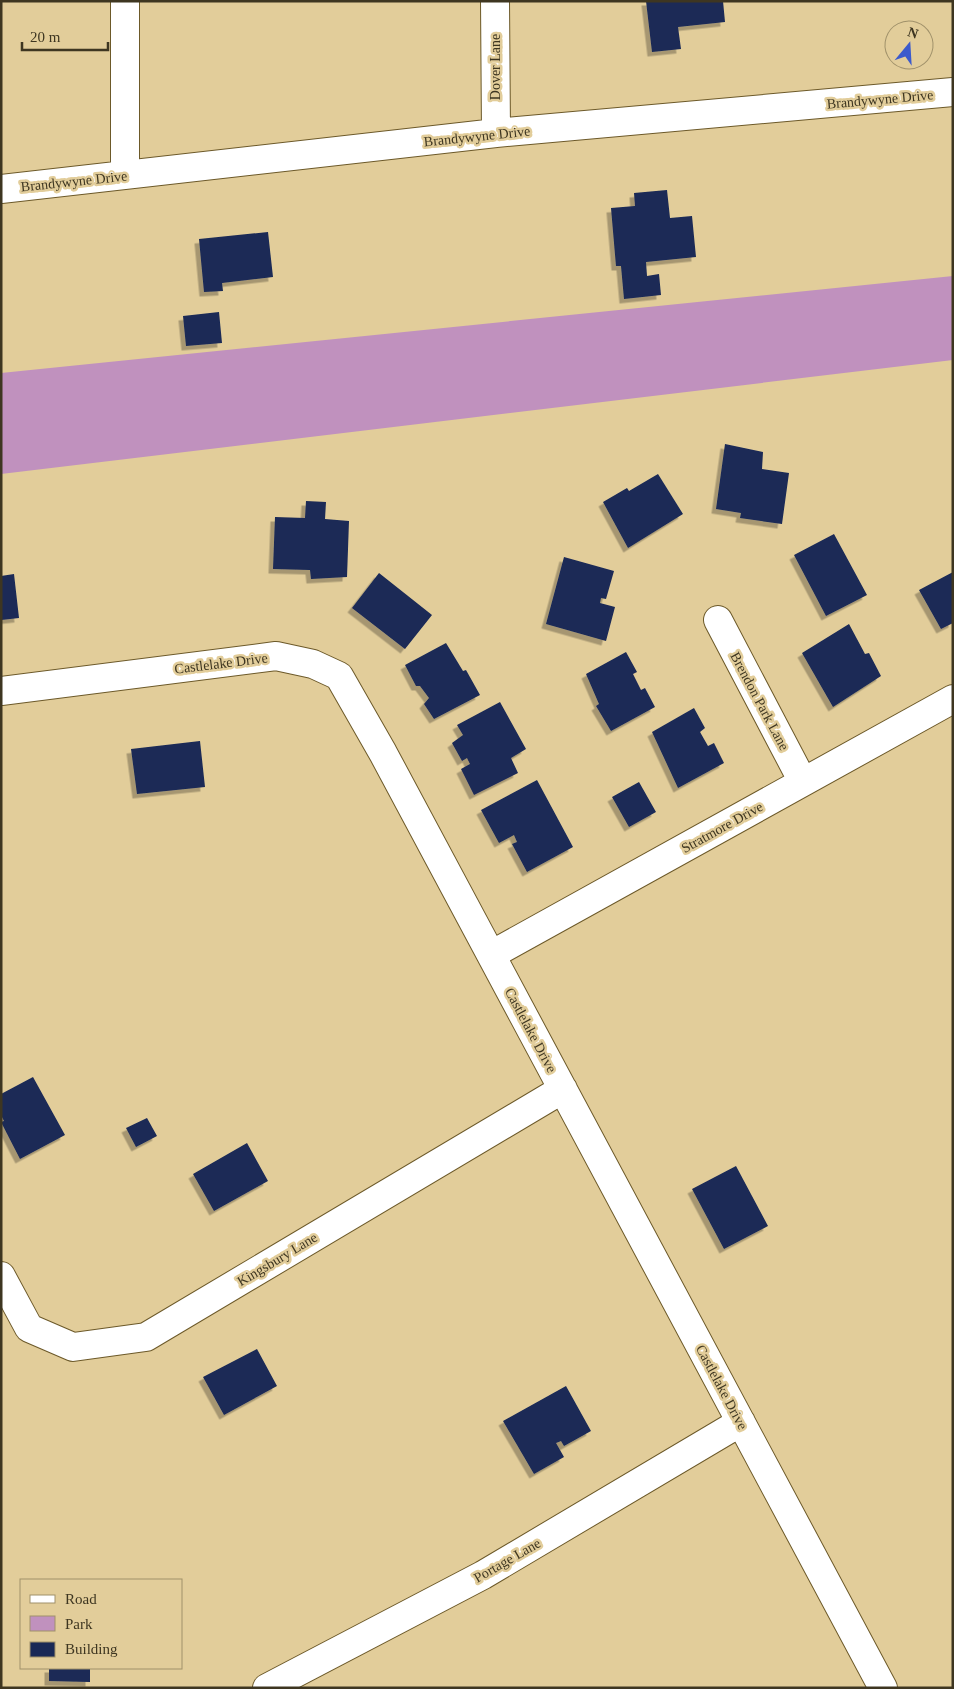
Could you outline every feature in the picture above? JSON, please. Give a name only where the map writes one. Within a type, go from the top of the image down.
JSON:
[{"type":"street","points":[[125,1],[125,175]]},
{"type":"street","name":"Dover Lane","points":[[495,1],[496,133]]},
{"type":"street","name":"Brandywyne Drive","points":[[1,189],[496,133],[953,92]]},
{"type":"street","name":"Brendon Park Lane","points":[[718,620],[803,782]]},
{"type":"street","name":"Castlelake Drive","points":[[1,691],[276,656],[313,664],[339,676],[383,753],[883,1688]]},
{"type":"street","name":"Stratmore Drive","points":[[491,956],[953,699]]},
{"type":"street","name":"Kingsbury Lane","points":[[1,1276],[29,1328],[56,1340],[74,1347],[146,1337],[563,1089]]},
{"type":"street","name":"Portage Lane","points":[[267,1688],[483,1575],[741,1422]]},
{"type":"green space","points":[[953,276],[953,360],[1,474],[1,373]]},
{"type":"building","points":[[646,1],[723,1],[725,22],[678,27],[681,49],[652,52]]},
{"type":"building","points":[[667,190],[670,218],[692,216],[696,257],[646,262],[647,276],[659,274],[661,295],[624,299],[621,266],[616,266],[611,208],[635,206],[634,193]]},
{"type":"building","points":[[268,232],[273,277],[222,283],[223,291],[204,292],[199,239]]},
{"type":"building","points":[[219,312],[222,343],[186,346],[183,316]]},
{"type":"building","points":[[725,444],[763,452],[762,469],[789,473],[782,524],[740,518],[741,513],[716,509]]},
{"type":"building","points":[[658,474],[683,514],[628,548],[603,502],[627,488],[629,491]]},
{"type":"building","points":[[306,501],[326,502],[325,519],[349,521],[347,577],[311,579],[310,570],[273,569],[275,517],[305,518]]},
{"type":"building","points":[[834,534],[867,595],[826,616],[794,555]]},
{"type":"building","points":[[564,557],[614,571],[606,599],[601,598],[600,603],[615,607],[606,641],[546,624]]},
{"type":"building","points":[[953,572],[953,623],[941,629],[919,590]]},
{"type":"building","points":[[379,573],[432,615],[405,649],[352,608]]},
{"type":"building","points":[[14,574],[19,618],[1,620],[1,576]]},
{"type":"building","points":[[849,624],[865,654],[869,653],[881,676],[833,707],[802,653]]},
{"type":"building","points":[[446,643],[463,671],[466,670],[480,695],[434,719],[424,704],[429,698],[420,686],[416,686],[405,665]]},
{"type":"building","points":[[626,652],[637,672],[633,674],[641,690],[645,688],[655,707],[611,731],[596,706],[599,704],[586,674]]},
{"type":"building","points":[[500,702],[526,749],[511,758],[518,773],[474,795],[461,769],[470,764],[467,758],[462,761],[452,743],[463,735],[457,725]]},
{"type":"building","points":[[694,708],[705,728],[700,732],[708,746],[714,743],[724,763],[678,788],[652,732]]},
{"type":"building","points":[[200,741],[205,787],[137,794],[131,749]]},
{"type":"building","points":[[537,780],[573,847],[527,872],[512,844],[517,842],[514,835],[499,843],[481,810]]},
{"type":"building","points":[[639,782],[656,812],[629,827],[612,797]]},
{"type":"building","points":[[33,1077],[65,1135],[20,1159],[1,1122],[4,1121],[1,1115],[1,1094]]},
{"type":"building","points":[[147,1118],[157,1136],[136,1147],[126,1128]]},
{"type":"building","points":[[247,1143],[268,1181],[214,1211],[193,1174]]},
{"type":"building","points":[[736,1166],[768,1226],[724,1249],[692,1189]]},
{"type":"building","points":[[257,1349],[277,1386],[224,1415],[203,1377]]},
{"type":"building","points":[[566,1386],[591,1431],[564,1446],[561,1441],[556,1443],[564,1457],[534,1474],[503,1421]]},
{"type":"building","points":[[49,1669],[90,1669],[90,1682],[49,1681]]}]
